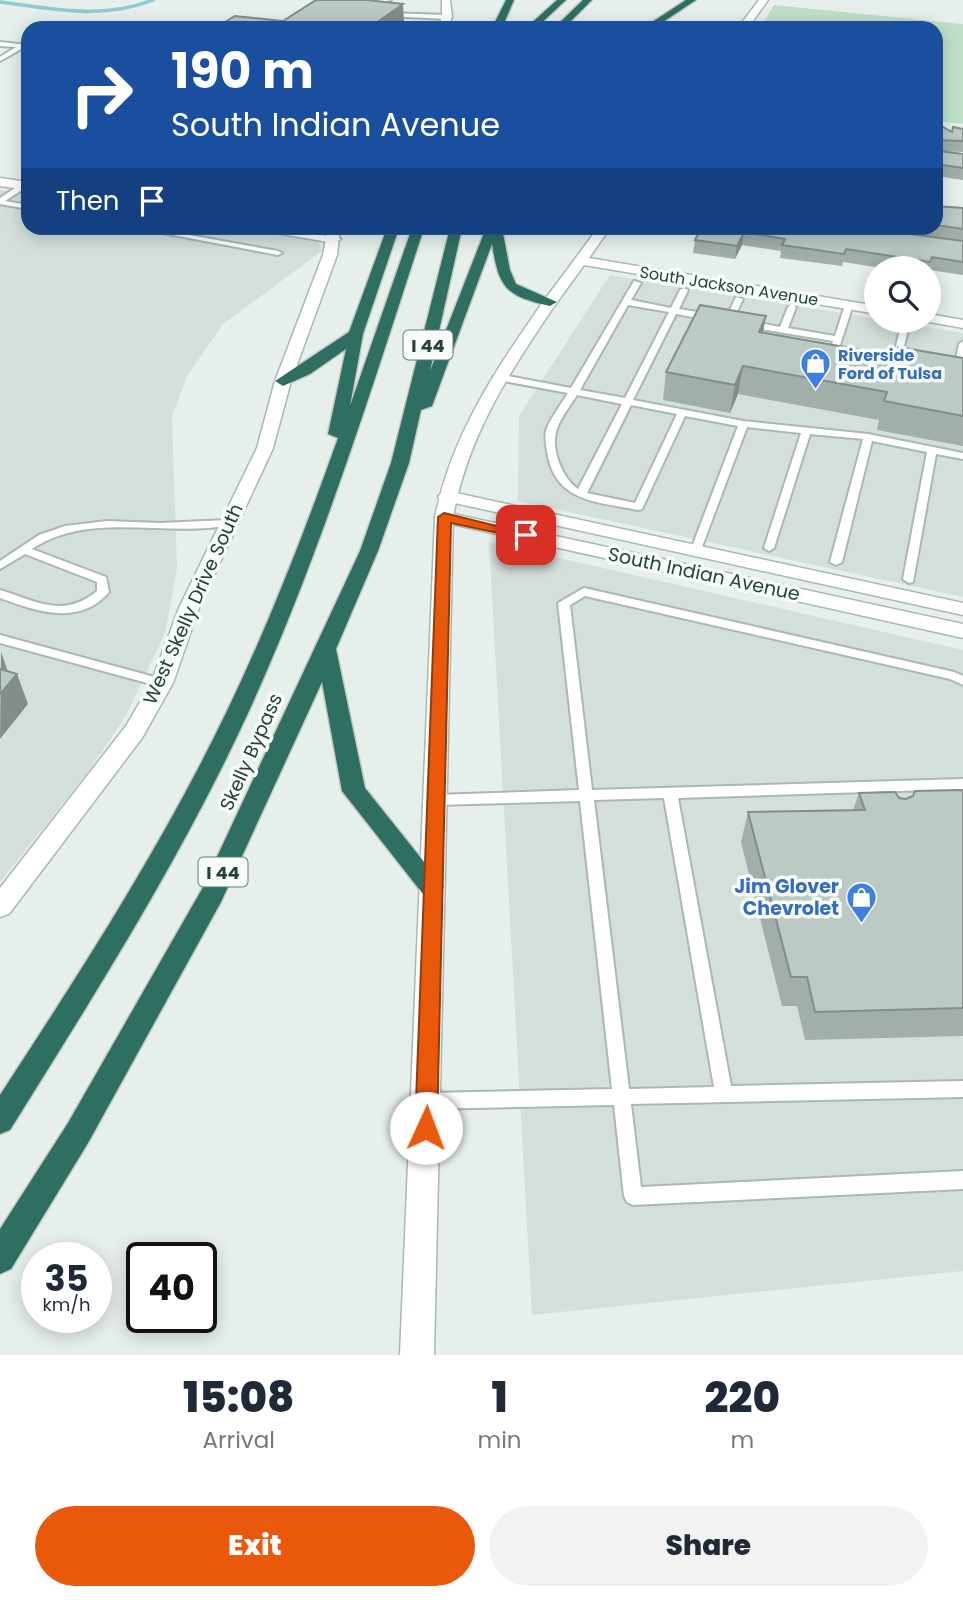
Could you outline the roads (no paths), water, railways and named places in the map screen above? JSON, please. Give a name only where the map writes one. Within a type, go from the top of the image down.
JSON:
[{"type":"highway","points":[[500,21],[510,0]]},
{"type":"highway","points":[[539,21],[562,0]]},
{"type":"highway","points":[[566,21],[588,0]]},
{"type":"highway","points":[[659,21],[692,0]]},
{"type":"highway","points":[[318,520],[356,334],[391,235]]},
{"type":"highway","name":"Skelly Bypass","points":[[0,1120],[85,987],[173,838],[237,713],[318,520],[416,235]]},
{"type":"highway","name":"Skelly Bypass","points":[[0,1258],[78,1133],[212,895],[280,752],[325,645],[369,551],[400,463],[454,235]]},
{"type":"highway","points":[[400,463],[491,235]]},
{"type":"highway","points":[[496,235],[508,286],[520,296],[550,302]]},
{"type":"highway","points":[[283,381],[305,371],[356,334]]},
{"type":"highway","points":[[325,645],[355,792],[432,887]]},
{"type":"street","points":[[446,0],[446,21]]},
{"type":"street","points":[[748,21],[764,0]]},
{"type":"street","points":[[0,182],[21,185]]},
{"type":"street","name":"West Skelly Drive South","points":[[0,907],[134,732],[162,683],[189,608],[265,448],[283,381],[307,323],[333,235]]},
{"type":"street","points":[[416,1355],[446,507],[466,434],[498,377],[599,235]]},
{"type":"street","name":"South Jackson Avenue","points":[[580,261],[864,308]]},
{"type":"street","points":[[941,320],[963,324]]},
{"type":"street","name":"South Indian Avenue","points":[[446,507],[695,552],[963,609]]},
{"type":"street","name":"South Indian Avenue","points":[[446,507],[689,571],[963,631]]},
{"type":"street","points":[[689,571],[695,552]]},
{"type":"lane","points":[[354,4],[387,0]]},
{"type":"lane","points":[[385,14],[447,17]]},
{"type":"lane","points":[[0,44],[21,46]]},
{"type":"lane","points":[[0,58],[21,49]]},
{"type":"lane","points":[[0,201],[21,189]]},
{"type":"lane","points":[[0,201],[21,206]]},
{"type":"lane","points":[[179,235],[278,253]]},
{"type":"lane","points":[[638,283],[551,432],[551,458],[557,478],[573,492],[638,507],[682,412]]},
{"type":"lane","points":[[581,494],[684,290]]},
{"type":"lane","points":[[729,320],[738,299]]},
{"type":"lane","points":[[626,302],[838,339]]},
{"type":"lane","points":[[832,356],[849,305]]},
{"type":"lane","points":[[783,330],[792,307]]},
{"type":"lane","points":[[895,366],[903,333]]},
{"type":"lane","points":[[945,374],[960,377],[963,344]]},
{"type":"lane","points":[[883,364],[908,368]]},
{"type":"lane","points":[[498,377],[743,424],[868,437],[963,456]]},
{"type":"lane","points":[[695,552],[743,424]]},
{"type":"lane","points":[[769,548],[806,432]]},
{"type":"lane","points":[[836,562],[868,437]]},
{"type":"lane","points":[[909,579],[932,450]]},
{"type":"lane","points":[[0,566],[43,537],[81,526],[228,523]]},
{"type":"lane","points":[[0,594],[52,611],[76,610],[94,602],[103,592],[102,580],[24,550]]},
{"type":"lane","points":[[963,681],[954,676],[584,592],[564,603],[633,1196],[963,1180]]},
{"type":"lane","points":[[0,639],[162,683]]},
{"type":"lane","points":[[435,800],[670,793],[884,794],[963,784]]},
{"type":"lane","points":[[670,793],[724,1094]]},
{"type":"lane","points":[[427,1101],[963,1089]]},
{"type":"waterway","points":[[0,2],[58,10],[96,11],[115,10],[153,0]]},
{"type":"place","name":"Riverside Ford of Tulsa","points":[[815,391]]},
{"type":"place","name":"Jim Glover Chevrolet","points":[[862,924]]}]
